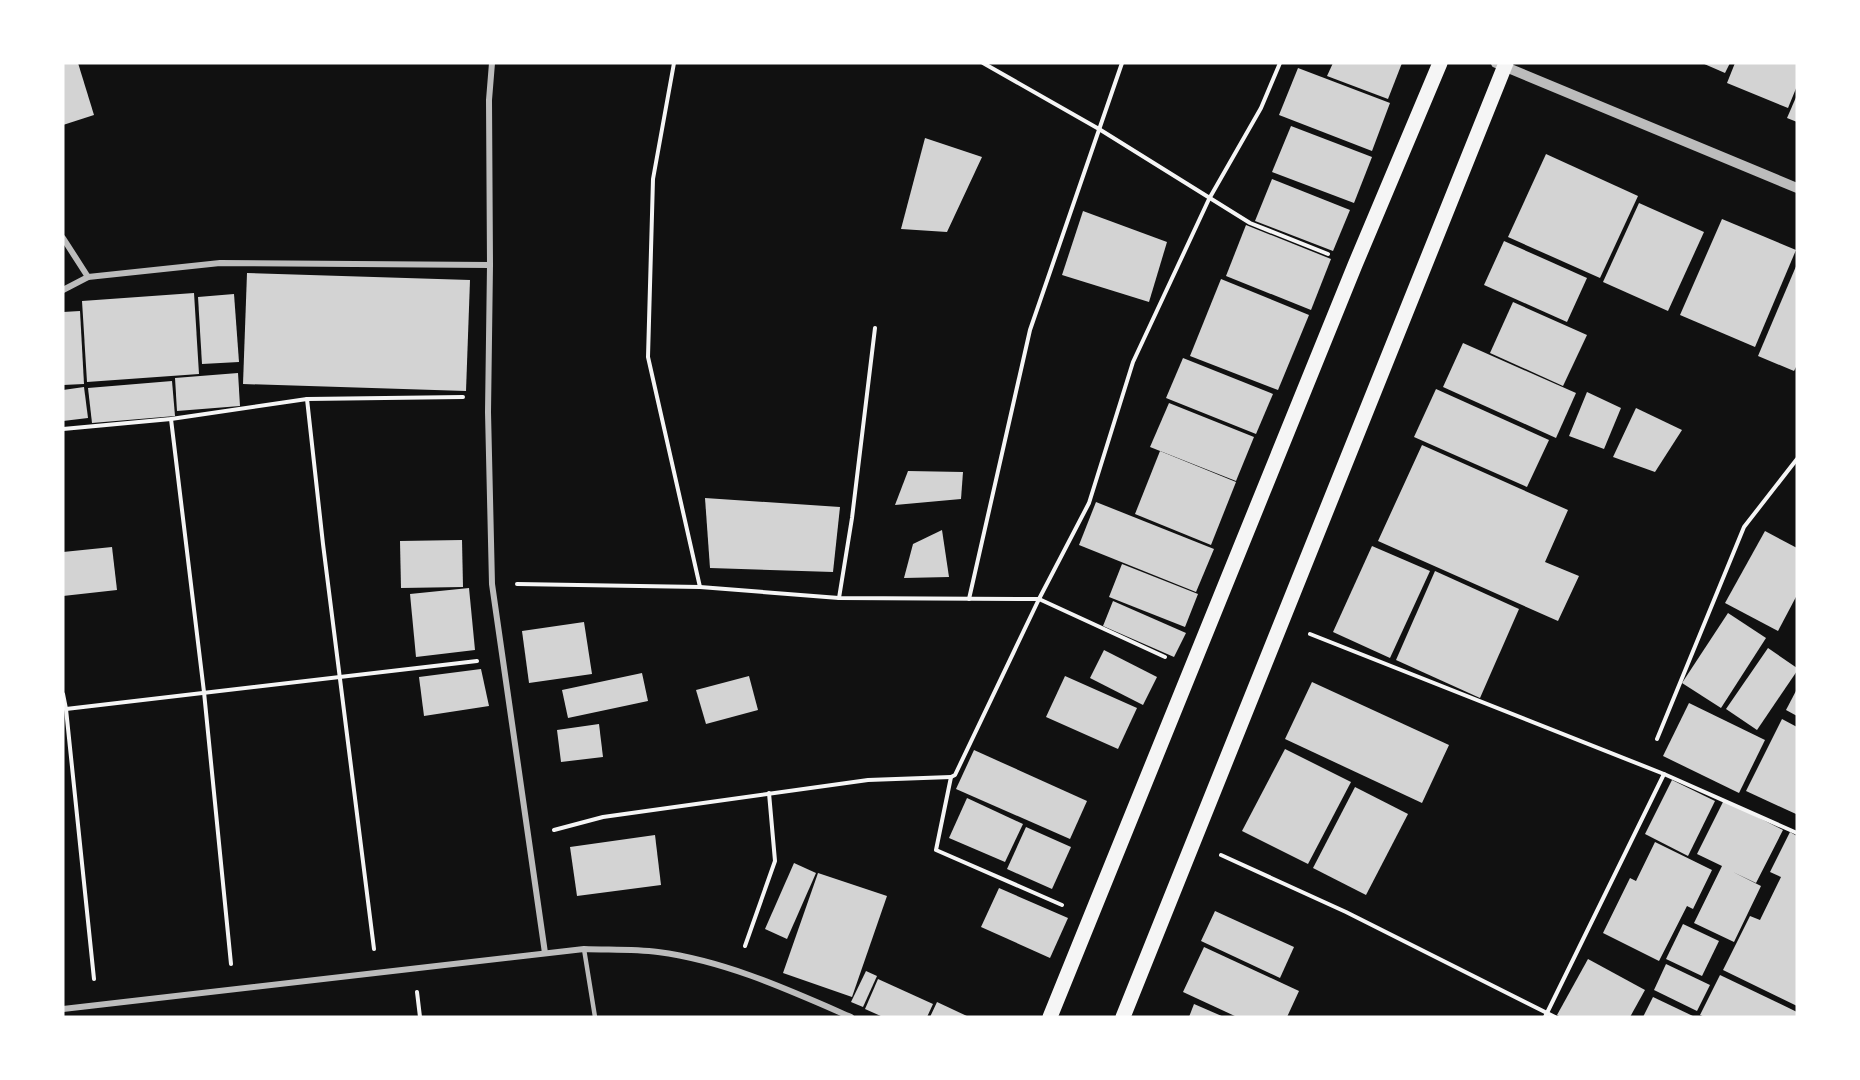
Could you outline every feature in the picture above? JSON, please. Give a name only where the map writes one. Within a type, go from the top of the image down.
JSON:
[{"type":"main road","points":[[1050,1017],[1355,265],[1440,63]]},
{"type":"main road","points":[[1123,1017],[1502,64]]},
{"type":"street","points":[[492,63],[489,100],[488,412],[492,584],[545,952]]},
{"type":"street","points":[[1502,64],[1797,188]]},
{"type":"street","points":[[63,238],[88,277]]},
{"type":"street","points":[[63,290],[88,277],[220,263],[490,265]]},
{"type":"street","points":[[63,1009],[584,949],[657,952],[715,963],[758,977],[851,1017]]},
{"type":"lane","points":[[584,949],[595,1017]]},
{"type":"path","points":[[674,63],[653,180],[648,357],[700,586]]},
{"type":"path","points":[[983,63],[1099,129],[1250,223],[1355,265]]},
{"type":"path","points":[[969,599],[1029,330],[1122,63]]},
{"type":"path","points":[[528,836],[603,817],[769,793],[868,780],[955,775],[1039,599],[1089,503],[1133,363],[1209,199],[1261,108],[1280,63]]},
{"type":"path","points":[[839,598],[852,518],[875,328]]},
{"type":"path","points":[[63,429],[171,419],[307,399],[467,397]]},
{"type":"path","points":[[307,399],[376,972]]},
{"type":"path","points":[[171,419],[204,692],[234,989]]},
{"type":"path","points":[[1657,739],[1744,527],[1797,459]]},
{"type":"path","points":[[492,584],[700,586],[839,598],[1039,599],[1191,669]]},
{"type":"path","points":[[1281,622],[1664,774],[1797,833]]},
{"type":"path","points":[[66,709],[502,658]]},
{"type":"path","points":[[63,694],[96,1005]]},
{"type":"path","points":[[1546,1015],[1664,774]]},
{"type":"path","points":[[951,777],[936,850],[1089,917]]},
{"type":"path","points":[[738,971],[775,861],[769,793]]},
{"type":"path","points":[[1193,842],[1346,912],[1546,1015],[1555,1017]]},
{"type":"building","points":[[63,63],[78,63],[94,115],[63,125]]},
{"type":"building","points":[[1333,63],[1402,63],[1388,99],[1327,76]]},
{"type":"building","points":[[1702,63],[1730,63],[1725,73]]},
{"type":"building","points":[[1735,63],[1797,63],[1797,86],[1788,108],[1727,83]]},
{"type":"building","points":[[1298,68],[1390,103],[1372,151],[1279,115]]},
{"type":"building","points":[[1797,95],[1797,122],[1787,118]]},
{"type":"building","points":[[1291,126],[1372,157],[1354,203],[1272,172]]},
{"type":"building","points":[[925,138],[982,157],[947,232],[901,229]]},
{"type":"building","points":[[1546,154],[1638,196],[1600,278],[1508,237]]},
{"type":"building","points":[[1272,179],[1350,210],[1333,251],[1255,221]]},
{"type":"building","points":[[1639,203],[1704,232],[1668,311],[1603,282]]},
{"type":"building","points":[[1083,211],[1167,242],[1149,302],[1062,275]]},
{"type":"building","points":[[1722,219],[1796,250],[1755,347],[1680,315]]},
{"type":"building","points":[[1246,225],[1331,259],[1311,310],[1226,276]]},
{"type":"building","points":[[1504,241],[1587,278],[1567,322],[1484,285]]},
{"type":"building","points":[[1797,264],[1797,365],[1794,371],[1758,356]]},
{"type":"building","points":[[247,273],[470,280],[466,391],[243,384]]},
{"type":"building","points":[[1221,279],[1309,315],[1278,390],[1190,356]]},
{"type":"building","points":[[194,293],[199,374],[87,382],[82,301]]},
{"type":"building","points":[[234,294],[239,362],[202,364],[198,297]]},
{"type":"building","points":[[1513,302],[1587,335],[1563,386],[1490,353]]},
{"type":"building","points":[[80,311],[84,384],[63,385],[63,312]]},
{"type":"building","points":[[1463,343],[1576,393],[1556,438],[1443,387]]},
{"type":"building","points":[[1183,358],[1273,394],[1256,434],[1166,398]]},
{"type":"building","points":[[238,373],[240,406],[177,411],[175,378]]},
{"type":"building","points":[[172,381],[175,416],[92,423],[88,388]]},
{"type":"building","points":[[84,387],[88,418],[63,421],[63,390]]},
{"type":"building","points":[[1436,389],[1549,440],[1527,487],[1414,437]]},
{"type":"building","points":[[1587,392],[1621,408],[1604,449],[1569,436]]},
{"type":"building","points":[[1169,403],[1254,437],[1236,481],[1150,447]]},
{"type":"building","points":[[1636,408],[1682,430],[1655,472],[1613,457]]},
{"type":"building","points":[[1422,445],[1568,510],[1545,562],[1579,576],[1558,621],[1378,541]]},
{"type":"building","points":[[1160,451],[1236,482],[1211,545],[1135,514]]},
{"type":"building","points":[[908,471],[963,472],[961,499],[895,505]]},
{"type":"building","points":[[705,498],[840,507],[833,572],[710,568]]},
{"type":"building","points":[[1096,502],[1214,549],[1196,592],[1079,545]]},
{"type":"building","points":[[942,530],[949,577],[904,578],[913,544]]},
{"type":"building","points":[[1765,531],[1797,548],[1797,595],[1778,631],[1725,603]]},
{"type":"building","points":[[462,540],[463,587],[401,588],[400,541]]},
{"type":"building","points":[[1372,546],[1430,571],[1390,658],[1333,632]]},
{"type":"building","points":[[112,547],[117,590],[63,596],[63,552]]},
{"type":"building","points":[[1122,564],[1198,594],[1185,627],[1109,597]]},
{"type":"building","points":[[1435,571],[1519,609],[1480,698],[1396,660]]},
{"type":"building","points":[[469,588],[475,650],[416,657],[410,594]]},
{"type":"building","points":[[1113,601],[1186,633],[1174,657],[1103,626]]},
{"type":"building","points":[[1728,613],[1766,638],[1721,708],[1682,683]]},
{"type":"building","points":[[584,622],[592,674],[529,683],[522,631]]},
{"type":"building","points":[[1768,648],[1797,668],[1797,671],[1757,730],[1726,709]]},
{"type":"building","points":[[1104,650],[1157,677],[1143,705],[1090,678]]},
{"type":"building","points":[[481,669],[489,706],[424,716],[419,677]]},
{"type":"building","points":[[642,673],[648,701],[568,718],[562,690]]},
{"type":"building","points":[[749,676],[758,710],[706,724],[696,690]]},
{"type":"building","points":[[1065,676],[1137,708],[1118,749],[1046,717]]},
{"type":"building","points":[[1312,682],[1449,745],[1422,803],[1285,739]]},
{"type":"building","points":[[1797,689],[1797,716],[1786,710]]},
{"type":"building","points":[[1689,703],[1765,740],[1739,793],[1663,756]]},
{"type":"building","points":[[1782,719],[1797,727],[1796,814],[1746,791]]},
{"type":"building","points":[[599,724],[603,757],[561,762],[557,730]]},
{"type":"building","points":[[1285,749],[1351,782],[1308,864],[1242,831]]},
{"type":"building","points":[[974,750],[1087,801],[1070,839],[956,789]]},
{"type":"building","points":[[1672,780],[1715,801],[1688,856],[1645,834]]},
{"type":"building","points":[[1355,787],[1408,814],[1366,895],[1313,868]]},
{"type":"building","points":[[967,798],[1023,824],[1005,862],[949,838]]},
{"type":"building","points":[[1724,800],[1783,830],[1756,883],[1733,872],[1761,886],[1734,942],[1694,923],[1722,866],[1697,854]]},
{"type":"building","points":[[1026,827],[1071,847],[1052,889],[1007,869]]},
{"type":"building","points":[[1790,832],[1797,836],[1797,1006],[1723,970],[1750,916],[1760,920],[1781,877],[1770,872]]},
{"type":"building","points":[[655,835],[661,885],[577,896],[570,847]]},
{"type":"building","points":[[1655,842],[1712,870],[1693,909],[1687,906],[1659,961],[1603,933],[1630,878],[1636,881]]},
{"type":"building","points":[[794,863],[816,873],[787,939],[765,929]]},
{"type":"building","points":[[818,873],[887,896],[852,997],[783,973]]},
{"type":"building","points":[[999,888],[1068,918],[1050,958],[981,927]]},
{"type":"building","points":[[1215,911],[1294,947],[1280,978],[1201,941]]},
{"type":"building","points":[[1683,924],[1719,941],[1702,976],[1666,959]]},
{"type":"building","points":[[1204,947],[1299,991],[1287,1017],[1237,1017],[1183,992]]},
{"type":"building","points":[[1588,959],[1645,990],[1630,1017],[1561,1017],[1557,1015]]},
{"type":"building","points":[[1666,964],[1710,985],[1697,1011],[1654,990]]},
{"type":"building","points":[[866,971],[877,976],[863,1007],[851,1002]]},
{"type":"building","points":[[1720,975],[1797,1012],[1797,1017],[1705,1017],[1700,1015]]},
{"type":"building","points":[[878,979],[933,1004],[927,1017],[883,1017],[865,1009]]},
{"type":"building","points":[[1653,997],[1695,1017],[1643,1017]]},
{"type":"building","points":[[937,1002],[969,1017],[930,1017]]},
{"type":"building","points":[[1194,1004],[1224,1017],[1189,1017]]}]
